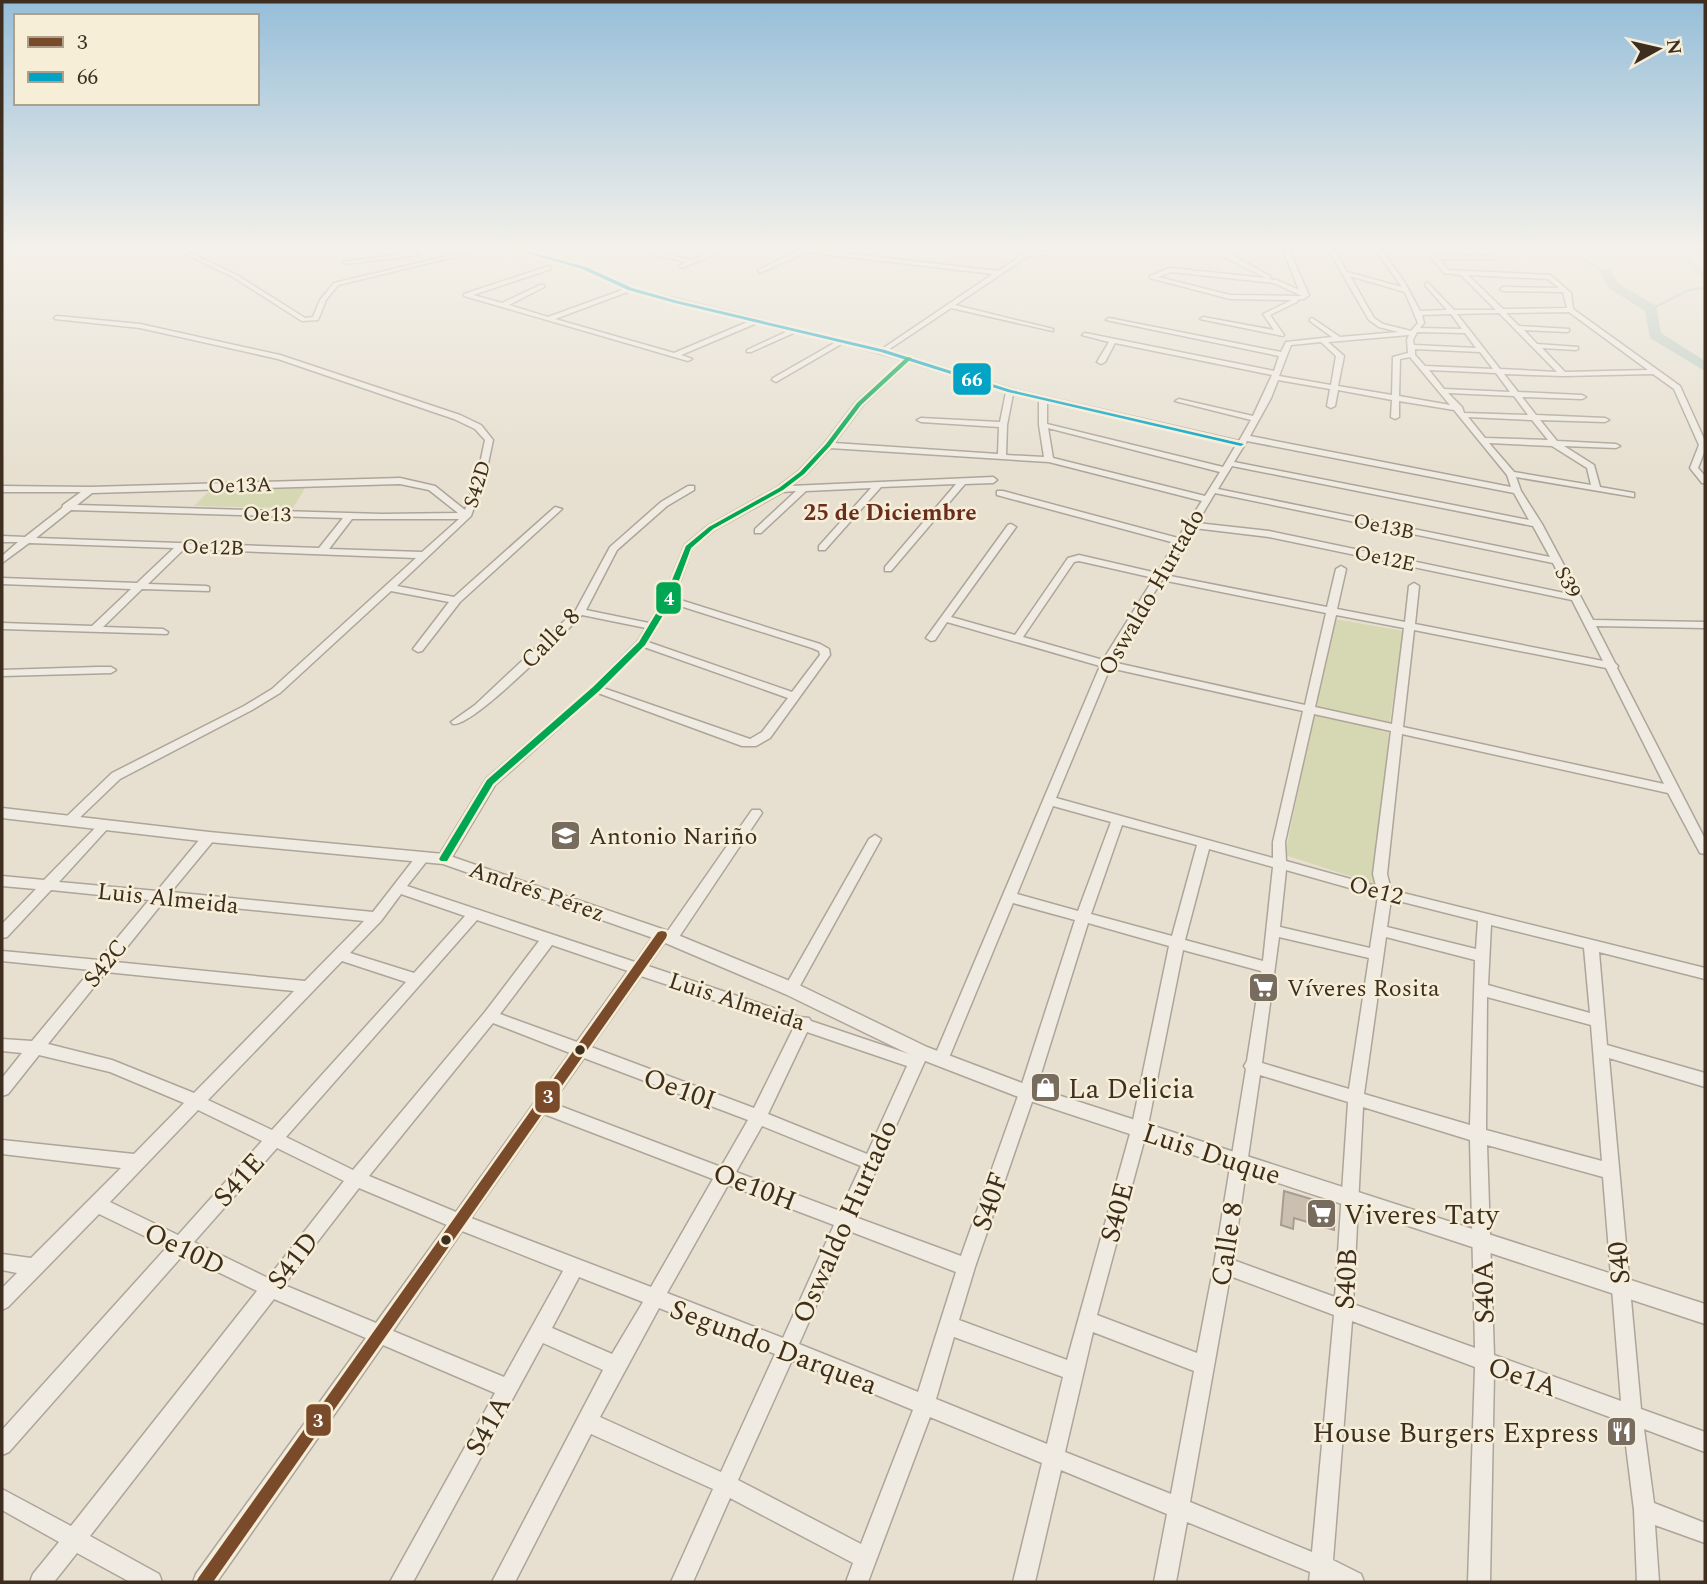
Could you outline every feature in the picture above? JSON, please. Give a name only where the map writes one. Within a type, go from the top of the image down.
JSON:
[{"type":"street","name":"S42D","points":[[68,822],[116,776],[276,691],[467,516],[482,473],[489,440],[478,427],[457,417],[280,357],[140,326],[77,320]]},
{"type":"street","points":[[551,320],[688,359]]},
{"type":"street","points":[[752,320],[883,351],[1043,398],[1243,441],[1517,491]]},
{"type":"street","points":[[883,351],[930,320]]},
{"type":"street","points":[[1009,320],[1051,330]]},
{"type":"street","points":[[1109,320],[1283,355]]},
{"type":"street","points":[[1208,320],[1279,332]]},
{"type":"street","points":[[1270,320],[1288,343],[1414,331],[1466,331]]},
{"type":"street","points":[[1312,320],[1339,339]]},
{"type":"street","points":[[1372,320],[1381,326],[1414,331]]},
{"type":"street","points":[[1411,351],[1414,331],[1420,320]]},
{"type":"street","points":[[1458,320],[1554,443],[1591,467],[1596,489]]},
{"type":"street","points":[[1511,320],[1563,374]]},
{"type":"street","points":[[1584,320],[1678,390],[1703,446],[1694,467],[1705,481]]},
{"type":"street","points":[[674,355],[756,321]]},
{"type":"street","points":[[1517,328],[1567,330]]},
{"type":"street","points":[[749,351],[794,330]]},
{"type":"street","points":[[1086,335],[1462,412],[1605,420]]},
{"type":"street","points":[[1101,362],[1113,340]]},
{"type":"street","points":[[1322,340],[1339,353],[1331,406]]},
{"type":"street","points":[[776,380],[842,341]]},
{"type":"street","name":"Oswaldo Hurtado","points":[[941,1060],[1106,664],[1256,419],[1288,343]]},
{"type":"street","points":[[1534,346],[1576,348]]},
{"type":"street","points":[[1395,417],[1397,357],[1411,351],[1481,350]]},
{"type":"street","name":"S39","points":[[1411,351],[1511,474],[1517,491],[1613,666],[1672,790],[1705,850]]},
{"type":"street","points":[[444,859],[490,782],[596,689],[642,643],[668,599],[688,547],[711,528],[781,489],[802,473],[828,445],[859,404],[909,358]]},
{"type":"street","points":[[1423,368],[1563,374],[1657,372]]},
{"type":"street","points":[[1002,457],[1003,425],[1010,390]]},
{"type":"street","points":[[1443,391],[1582,397]]},
{"type":"street","points":[[828,445],[1049,460],[1043,425],[1043,398]]},
{"type":"street","points":[[1179,401],[1256,419]]},
{"type":"street","points":[[920,420],[1003,425]]},
{"type":"street","points":[[1043,425],[1226,467],[1537,524]]},
{"type":"street","points":[[1485,440],[1616,446]]},
{"type":"street","name":"Oe13B","points":[[1049,460],[1208,494],[1557,561]]},
{"type":"street","points":[[1511,474],[1632,495]]},
{"type":"street","points":[[781,489],[993,480]]},
{"type":"street","name":"Oe13A","points":[[2,489],[90,490],[400,481],[432,488],[467,516]]},
{"type":"street","points":[[888,569],[963,481]]},
{"type":"street","points":[[822,548],[878,485]]},
{"type":"street","name":"Calle 8","points":[[457,722],[488,698],[580,612],[613,549],[664,504],[691,488]]},
{"type":"street","points":[[758,531],[804,488]]},
{"type":"street","points":[[2,560],[90,490]]},
{"type":"street","points":[[1000,493],[1181,542]]},
{"type":"street","name":"Oe13","points":[[66,507],[349,517],[467,516]]},
{"type":"street","points":[[418,649],[456,600],[558,509]]},
{"type":"street","points":[[323,551],[349,517]]},
{"type":"street","name":"Oe12E","points":[[1193,524],[1269,534],[1576,598]]},
{"type":"street","points":[[931,638],[1011,527]]},
{"type":"street","name":"Oe12B","points":[[2,539],[424,555]]},
{"type":"street","points":[[94,630],[181,547]]},
{"type":"street","points":[[1017,639],[1075,559],[1613,666]]},
{"type":"street","name":"Calle 8","points":[[1164,1582],[1223,1265],[1269,968],[1280,863],[1279,844],[1341,569]]},
{"type":"street","points":[[2,581],[206,589]]},
{"type":"street","points":[[1385,893],[1380,874],[1414,586]]},
{"type":"street","points":[[388,587],[456,600]]},
{"type":"street","points":[[596,689],[742,742],[752,743],[766,735],[825,655],[824,649],[668,599]]},
{"type":"street","points":[[580,612],[651,626]]},
{"type":"street","points":[[947,619],[1106,664],[1672,790]]},
{"type":"street","points":[[1590,623],[1705,625]]},
{"type":"street","points":[[2,626],[163,632]]},
{"type":"street","points":[[642,643],[794,696]]},
{"type":"street","points":[[2,673],[43,674],[72,669],[111,670]]},
{"type":"street","name":"Oe12","points":[[1048,800],[1385,893],[1705,973]]},
{"type":"street","name":"Andrés Pérez","points":[[2,813],[209,837],[444,859],[666,937],[791,989],[918,1057]]},
{"type":"street","points":[[204,1582],[543,1107],[637,969],[666,937],[756,813]]},
{"type":"street","name":"S40F","points":[[856,1582],[924,1406],[966,1267],[1118,819]]},
{"type":"street","points":[[2,933],[104,826]]},
{"type":"street","name":"S42C","points":[[2,1089],[209,837]]},
{"type":"street","points":[[791,989],[875,839]]},
{"type":"street","name":"S40E","points":[[1024,1582],[1056,1457],[1086,1320],[1139,1130],[1177,942],[1204,842]]},
{"type":"street","points":[[2,1301],[376,917],[423,857]]},
{"type":"street","name":"Luis Almeida","points":[[2,881],[376,917]]},
{"type":"street","name":"Luis Almeida","points":[[400,888],[548,940],[918,1057]]},
{"type":"street","name":"S40B","points":[[1321,1574],[1344,1308],[1356,1097],[1385,893]]},
{"type":"street","points":[[1010,897],[1269,968]]},
{"type":"street","name":"S41E","points":[[2,1445],[475,914]]},
{"type":"street","name":"S40A","points":[[1479,1582],[1485,1363],[1479,1135],[1480,989],[1485,918]]},
{"type":"street","points":[[1273,930],[1377,955]]},
{"type":"street","points":[[1380,930],[1482,956]]},
{"type":"street","name":"S41D","points":[[41,1582],[356,1179],[490,1016],[548,940]]},
{"type":"street","name":"S40","points":[[1591,944],[1632,1415],[1644,1510],[1648,1582]]},
{"type":"street","points":[[339,955],[417,980]]},
{"type":"street","points":[[2,956],[309,987]]},
{"type":"street","points":[[1480,989],[1597,1021]]},
{"type":"street","name":"Oe10I","points":[[490,1016],[869,1162]]},
{"type":"street","points":[[503,1582],[617,1366],[758,1117],[804,1023]]},
{"type":"street","name":"Segundo Darquea","points":[[2,1045],[36,1048],[111,1066],[198,1101],[356,1179],[574,1269],[788,1349],[1056,1457],[1177,1508],[1321,1574],[1353,1582]]},
{"type":"street","points":[[1599,1049],[1705,1080]]},
{"type":"street","name":"Oswaldo Hurtado","points":[[682,1582],[918,1057]]},
{"type":"street","name":"Luis Duque","points":[[918,1057],[941,1060],[1027,1093],[1705,1314]]},
{"type":"street","points":[[1252,1066],[1479,1135],[1610,1171]]},
{"type":"street","name":"Oe10H","points":[[543,1107],[966,1267]]},
{"type":"street","points":[[2,1147],[138,1163]]},
{"type":"street","name":"Oe10D","points":[[96,1204],[178,1246],[270,1288],[507,1388]]},
{"type":"street","points":[[2,1262],[33,1267]]},
{"type":"street","name":"Oe1A","points":[[1223,1265],[1705,1442]]},
{"type":"street","name":"S41A","points":[[401,1582],[574,1269]]},
{"type":"street","points":[[1086,1320],[1205,1366]]},
{"type":"street","points":[[948,1325],[1074,1372]]},
{"type":"street","points":[[540,1332],[617,1366]]},
{"type":"street","points":[[588,1422],[725,1484],[865,1558]]},
{"type":"street","points":[[2,1499],[151,1582]]},
{"type":"street","points":[[1644,1510],[1705,1533]]},
{"type":"green space","points":[[305,488],[293,508],[194,506],[210,490]]},
{"type":"green space","points":[[1335,619],[1404,631],[1389,726],[1315,707]]},
{"type":"green space","points":[[1314,714],[1389,732],[1374,884],[1285,855]]},
{"type":"building","points":[[1284,1191],[1335,1206],[1334,1230],[1294,1218],[1293,1229],[1281,1225]]},
{"type":"waterway","points":[[1653,320],[1655,335],[1705,367]]},
{"type":"transit line","name":"66","points":[[752,320],[883,351],[1010,391],[1241,444]]},
{"type":"transit line","name":"4","points":[[444,859],[490,782],[596,689],[642,643],[667,602],[688,547],[711,528],[781,489],[802,473],[828,445],[859,404],[909,358]]},
{"type":"transit line","name":"3","points":[[204,1582],[662,935]]},
{"type":"place","name":"Antonio Nariño","points":[[566,836]]},
{"type":"place","name":"Víveres Rosita","points":[[1264,988]]},
{"type":"place","name":"La Delicia","points":[[1045,1088]]},
{"type":"place","name":"Viveres Taty","points":[[1321,1214]]},
{"type":"place","name":"House Burgers Express","points":[[1622,1432]]},
{"type":"district","name":"25 de Diciembre","points":[[890,512]]}]
